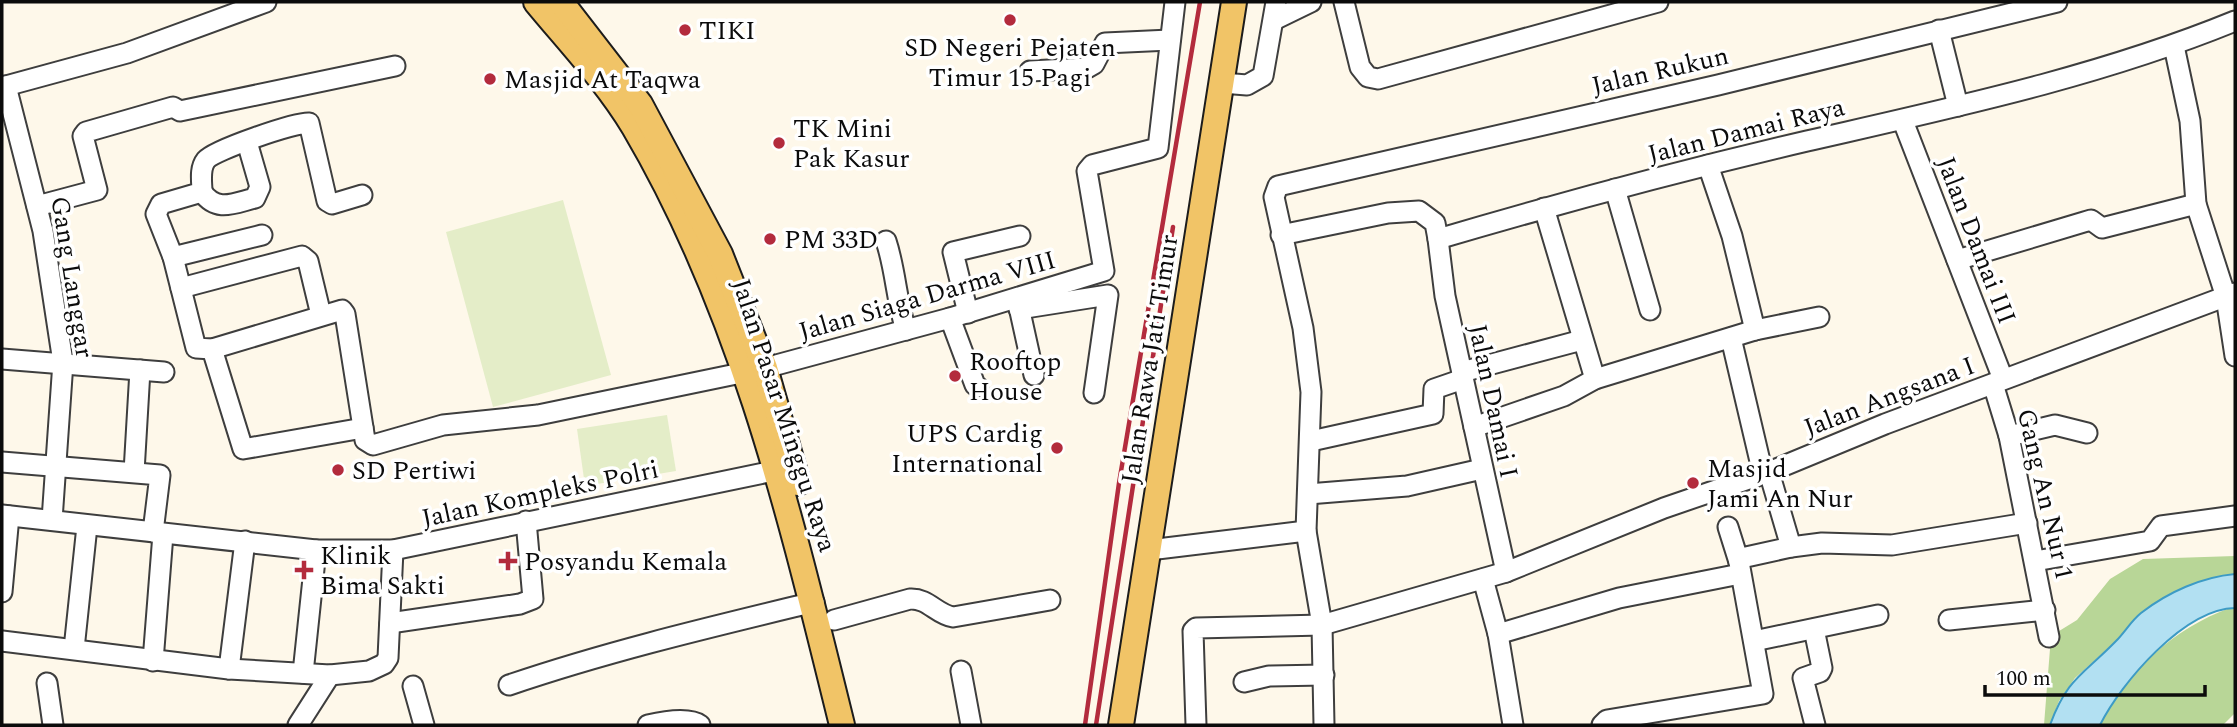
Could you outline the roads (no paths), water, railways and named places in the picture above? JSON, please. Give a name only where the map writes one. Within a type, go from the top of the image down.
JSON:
[{"type":"main road","name":"Jalan Pasar Minggu Raya","points":[[536,2],[634,126],[703,260],[746,372],[834,620],[859,725]]},
{"type":"main road","name":"Jalan Pasar Minggu Raya","points":[[561,2],[647,114],[720,254],[746,372]]},
{"type":"main road","name":"Jalan Rawa Jati Timur","points":[[1136,725],[1157,550],[1228,83],[1234,2]]},
{"type":"main road","name":"Jalan Rawa Jati Timur","points":[[1228,83],[1248,2]]},
{"type":"main road","name":"Jalan Pasar Minggu Raya","points":[[780,469],[842,725]]},
{"type":"main road","name":"Jalan Rawa Jati Timur","points":[[1121,725],[1157,550]]},
{"type":"street","points":[[4,87],[127,53],[226,8],[266,2]]},
{"type":"street","points":[[1030,71],[1087,68],[1094,64],[1102,45],[1109,42],[1170,40],[1175,2]]},
{"type":"street","points":[[1228,83],[1247,85],[1263,76],[1275,11],[1311,2]]},
{"type":"street","points":[[1344,2],[1360,67],[1368,77],[1378,79],[1650,3]]},
{"type":"street","name":"Jalan Rukun","points":[[1281,234],[1274,197],[1276,189],[1284,184],[1718,85],[2057,2]]},
{"type":"street","name":"Jalan Damai Raya","points":[[1438,239],[1708,165],[1958,106],[2174,46],[2235,21]]},
{"type":"street","points":[[1938,30],[1958,106]]},
{"type":"street","name":"Jalan Siaga Darma VIII","points":[[212,349],[243,449],[538,415],[699,383],[1018,303],[1104,271],[1087,171],[1091,165],[1158,148],[1170,40]]},
{"type":"street","points":[[2174,46],[2190,121],[2196,204],[2231,295],[2235,356]]},
{"type":"street","points":[[37,206],[97,190],[83,136],[86,132],[173,107],[180,111],[395,66]]},
{"type":"street","name":"Gang Langgar","points":[[4,87],[37,206],[52,278],[63,362],[52,520]]},
{"type":"street","name":"Jalan Damai III","points":[[1903,121],[1957,260],[1998,382]]},
{"type":"street","points":[[247,142],[260,187],[255,198],[221,206],[209,202],[202,192],[202,169],[206,160],[247,142],[309,123],[327,201],[332,204],[362,195]]},
{"type":"street","points":[[1708,165],[1732,236],[1755,330]]},
{"type":"street","points":[[1615,189],[1650,310]]},
{"type":"street","points":[[202,192],[161,204],[156,214],[173,257],[196,348],[212,349],[338,309],[345,314],[368,436]]},
{"type":"street","points":[[1957,260],[2091,220],[2102,228],[2196,204]]},
{"type":"street","points":[[1544,208],[1595,379]]},
{"type":"street","points":[[1324,725],[1322,625],[1306,531],[1311,392],[1303,328],[1281,234],[1388,213],[1419,211],[1435,223],[1438,239]]},
{"type":"street","points":[[173,257],[262,235]]},
{"type":"street","points":[[978,387],[975,385],[959,316],[953,252],[1020,236]]},
{"type":"street","name":"Jalan Damai I","points":[[1438,239],[1445,296],[1506,572]]},
{"type":"street","points":[[886,241],[896,270],[897,300],[906,330]]},
{"type":"street","points":[[181,288],[302,256],[308,261],[321,314]]},
{"type":"street","points":[[1034,375],[1018,303],[1108,295],[1094,393]]},
{"type":"street","name":"Jalan Angsana I","points":[[1196,725],[1195,629],[1322,625],[1506,572],[1545,559],[1664,508],[1766,473],[1885,424],[2231,295]]},
{"type":"street","points":[[1474,427],[1564,396],[1595,379],[1755,330],[1819,317]]},
{"type":"street","points":[[1731,338],[1766,473],[1791,547]]},
{"type":"street","points":[[1311,441],[1433,414],[1434,389],[1463,375],[1582,340]]},
{"type":"street","points":[[2,359],[164,372]]},
{"type":"street","points":[[134,471],[140,370]]},
{"type":"street","name":"Gang An Nur 1","points":[[1998,382],[2049,637]]},
{"type":"street","points":[[2009,436],[2055,425],[2087,433]]},
{"type":"street","points":[[2,462],[160,475],[153,661]]},
{"type":"street","name":"Jalan Kompleks Polri","points":[[5,516],[316,550],[393,550],[780,469]]},
{"type":"street","points":[[1308,494],[1407,485],[1482,469]]},
{"type":"street","points":[[2,592],[5,516]]},
{"type":"street","points":[[2035,561],[2150,541],[2161,526],[2235,516]]},
{"type":"street","points":[[390,623],[530,600],[534,594],[526,521]]},
{"type":"street","points":[[1497,634],[1619,598],[1740,568],[1746,557],[1791,547],[1822,543],[1892,545],[2027,523]]},
{"type":"street","points":[[74,649],[87,526]]},
{"type":"street","points":[[1602,725],[1607,720],[1762,695],[1740,568],[1728,527]]},
{"type":"street","points":[[1157,550],[1306,531]]},
{"type":"street","points":[[229,669],[245,541]]},
{"type":"street","points":[[303,673],[316,550]]},
{"type":"street","points":[[2,641],[229,669],[330,675],[369,671],[384,664],[390,647],[393,550]]},
{"type":"street","points":[[1483,579],[1497,634],[1513,725]]},
{"type":"street","points":[[834,620],[909,599],[921,599],[941,614],[953,617],[1050,600]]},
{"type":"street","points":[[509,685],[580,661],[814,602]]},
{"type":"street","points":[[1949,620],[2045,613]]},
{"type":"street","points":[[1754,641],[1878,615]]},
{"type":"street","points":[[1814,629],[1822,668],[1820,672],[1803,678],[1815,725]]},
{"type":"street","points":[[961,671],[971,725]]},
{"type":"street","points":[[298,725],[330,675]]},
{"type":"street","points":[[1244,682],[1269,676],[1324,675]]},
{"type":"street","points":[[47,683],[53,725]]},
{"type":"street","points":[[413,687],[424,725]]},
{"type":"street","points":[[648,725],[662,722],[695,722],[700,725]]},
{"type":"water","points":[[2235,574],[2235,608],[2215,612],[2175,634],[2138,670],[2100,725],[2050,725],[2056,709],[2070,687],[2141,613],[2162,598],[2186,587],[2210,578]]},
{"type":"railway","points":[[1085,725],[1119,483],[1200,2]]},
{"type":"railway","points":[[1096,725],[1173,227]]},
{"type":"place","name":"SD Negeri Pejaten Timur 15 Pagi","points":[[1010,20]]},
{"type":"place","name":"TIKI","points":[[685,30]]},
{"type":"place","name":"Masjid At Taqwa","points":[[490,79]]},
{"type":"place","name":"TK Mini Pak Kasur","points":[[779,143]]},
{"type":"place","name":"PM 33D","points":[[770,239]]},
{"type":"place","name":"Rooftop House","points":[[955,376]]},
{"type":"place","name":"UPS Cardig International","points":[[1057,448]]},
{"type":"place","name":"SD Pertiwi","points":[[338,470]]},
{"type":"place","name":"Masjid Jami An Nur","points":[[1693,483]]},
{"type":"place","name":"Posyandu Kemala","points":[[508,561]]},
{"type":"place","name":"Klinik Bima Sakti","points":[[304,570]]}]
